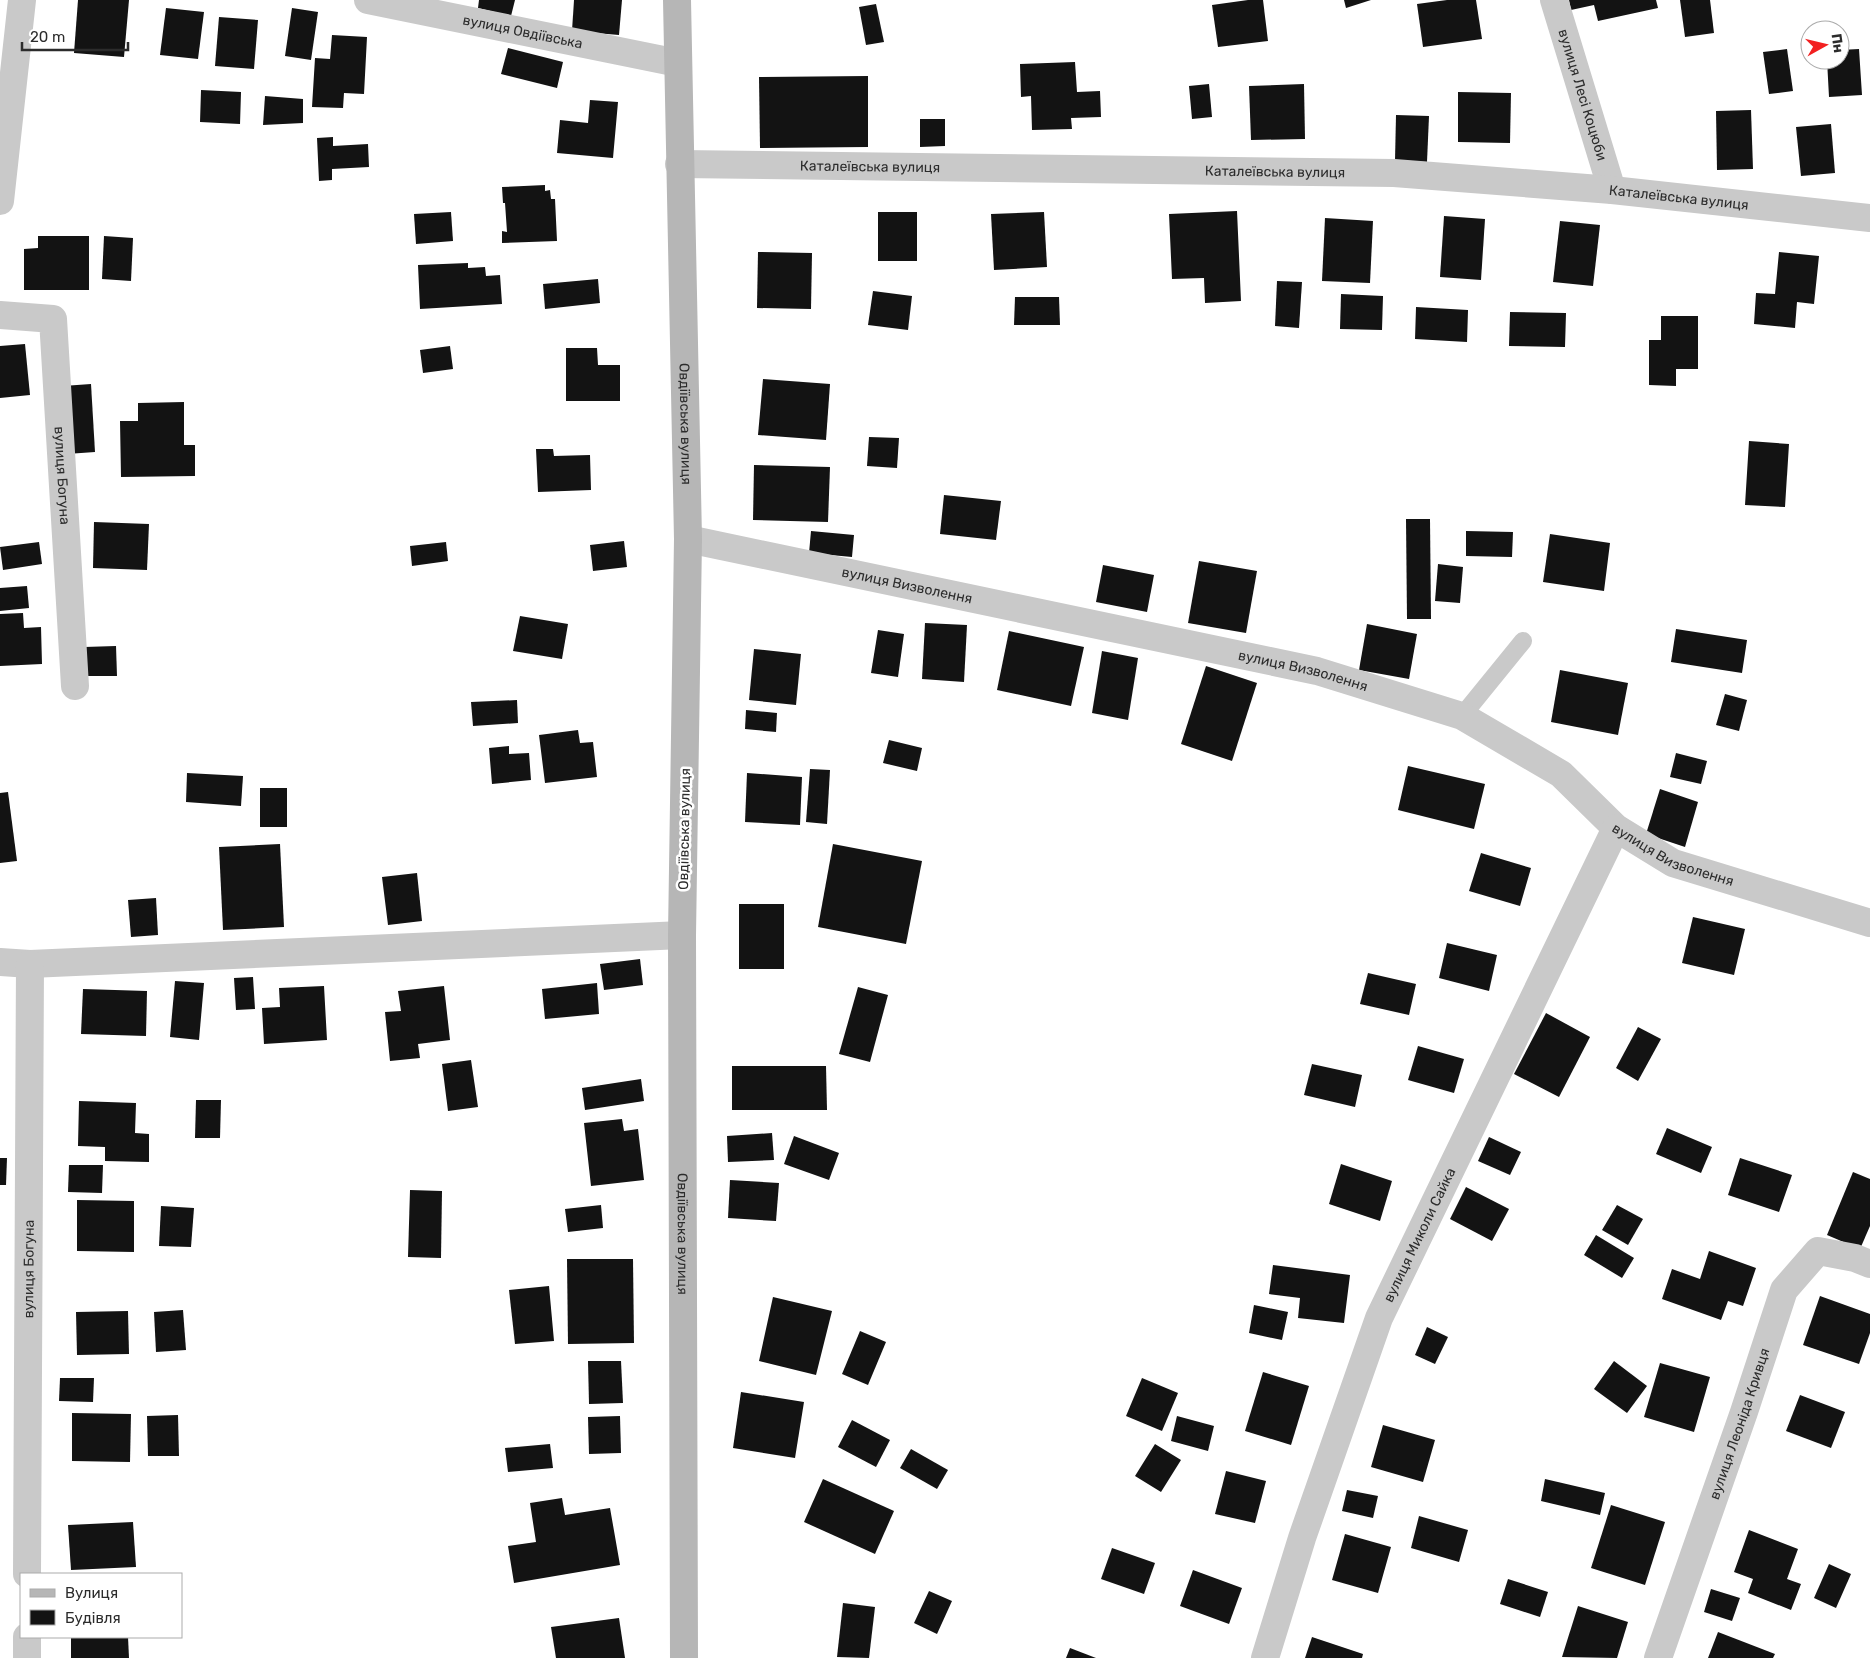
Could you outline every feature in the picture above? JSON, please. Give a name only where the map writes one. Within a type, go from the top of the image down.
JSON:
[{"type":"main road","name":"Овдіївська вулиця","points":[[677,0],[688,539],[682,935],[684,1658]]},
{"type":"street","points":[[0,202],[22,0]]},
{"type":"street","name":"вулиця Овдіївська","points":[[368,0],[678,63]]},
{"type":"street","name":"вулиця Лесі Коцюби","points":[[1554,0],[1612,190]]},
{"type":"street","name":"Каталеївська вулиця","points":[[679,164],[1394,173],[1612,190],[1870,218]]},
{"type":"street","name":"вулиця Богуна","points":[[0,315],[53,319],[75,686]]},
{"type":"street","name":"вулиця Визволення","points":[[688,539],[1317,671],[1462,716],[1561,774],[1616,828],[1673,863],[1870,923]]},
{"type":"street","name":"вулиця Миколи Сайка","points":[[1266,1658],[1302,1538],[1379,1318],[1616,828]]},
{"type":"street","points":[[0,962],[30,964],[682,935]]},
{"type":"street","name":"вулиця Богуна","points":[[27,1573],[30,964]]},
{"type":"street","name":"вулиця Леоніда Кривця","points":[[1658,1658],[1744,1412],[1784,1290],[1818,1251],[1854,1258],[1870,1264]]},
{"type":"street","points":[[27,1638],[27,1658]]},
{"type":"lane","points":[[1462,716],[1523,641]]},
{"type":"building","points":[[78,0],[129,0],[124,57],[74,53]]},
{"type":"building","points":[[479,0],[515,0],[511,16],[478,8]]},
{"type":"building","points":[[574,0],[622,0],[619,35],[572,31]]},
{"type":"building","points":[[1263,0],[1268,41],[1218,47],[1212,5]]},
{"type":"building","points":[[1344,0],[1371,0],[1346,8]]},
{"type":"building","points":[[1447,0],[1476,0],[1482,39],[1423,47],[1417,4]]},
{"type":"building","points":[[1569,0],[1656,0],[1658,8],[1598,21],[1594,5],[1571,10]]},
{"type":"building","points":[[1680,0],[1710,0],[1714,33],[1685,37]]},
{"type":"building","points":[[876,4],[884,42],[866,45],[859,7]]},
{"type":"building","points":[[166,8],[204,12],[198,59],[160,55]]},
{"type":"building","points":[[292,8],[318,12],[311,60],[285,56]]},
{"type":"building","points":[[219,17],[258,20],[254,69],[215,66]]},
{"type":"building","points":[[332,35],[367,37],[364,94],[344,93],[343,108],[312,107],[315,58],[330,59]]},
{"type":"building","points":[[508,48],[563,62],[557,88],[501,74]]},
{"type":"building","points":[[1787,49],[1793,91],[1769,94],[1763,52]]},
{"type":"building","points":[[1850,49],[1859,49],[1862,95],[1829,97],[1828,70],[1850,70]]},
{"type":"building","points":[[1075,62],[1077,92],[1100,91],[1101,117],[1071,118],[1072,129],[1032,130],[1031,96],[1021,97],[1020,64]]},
{"type":"building","points":[[868,76],[868,147],[760,148],[759,77]]},
{"type":"building","points":[[1209,84],[1212,117],[1192,119],[1189,86]]},
{"type":"building","points":[[1304,84],[1305,139],[1251,140],[1249,86]]},
{"type":"building","points":[[201,90],[241,92],[240,124],[200,122]]},
{"type":"building","points":[[1458,92],[1511,93],[1510,143],[1458,142]]},
{"type":"building","points":[[265,96],[303,99],[303,123],[263,125]]},
{"type":"building","points":[[590,100],[618,102],[613,158],[557,153],[560,120],[588,123]]},
{"type":"building","points":[[1751,110],[1753,169],[1717,170],[1716,111]]},
{"type":"building","points":[[1396,115],[1429,116],[1427,162],[1395,161]]},
{"type":"building","points":[[920,119],[945,119],[945,146],[920,147]]},
{"type":"building","points":[[1831,124],[1835,173],[1801,176],[1796,127]]},
{"type":"building","points":[[333,137],[333,146],[368,144],[369,167],[332,169],[332,180],[319,181],[317,138]]},
{"type":"building","points":[[545,185],[545,191],[550,190],[551,199],[555,199],[557,241],[502,243],[502,231],[507,232],[502,187]]},
{"type":"building","points":[[1237,211],[1241,301],[1205,303],[1204,278],[1172,279],[1169,214]]},
{"type":"building","points":[[451,212],[453,241],[416,244],[414,214]]},
{"type":"building","points":[[878,212],[917,212],[917,261],[878,261]]},
{"type":"building","points":[[1044,212],[1047,267],[994,270],[991,214]]},
{"type":"building","points":[[1444,216],[1485,219],[1481,280],[1440,277]]},
{"type":"building","points":[[1325,218],[1373,221],[1370,283],[1322,281]]},
{"type":"building","points":[[1560,221],[1600,225],[1593,286],[1553,282]]},
{"type":"building","points":[[38,236],[89,236],[89,290],[24,290],[24,249],[38,248]]},
{"type":"building","points":[[104,236],[133,238],[131,281],[102,279]]},
{"type":"building","points":[[758,252],[812,253],[811,309],[757,308]]},
{"type":"building","points":[[1779,252],[1819,256],[1814,304],[1797,302],[1795,328],[1754,324],[1756,293],[1775,294]]},
{"type":"building","points":[[468,263],[468,268],[485,267],[486,276],[500,275],[502,304],[420,309],[418,265]]},
{"type":"building","points":[[598,279],[600,303],[545,309],[543,284]]},
{"type":"building","points":[[1277,281],[1302,282],[1299,328],[1275,326]]},
{"type":"building","points":[[873,291],[912,296],[908,330],[868,325]]},
{"type":"building","points":[[1341,294],[1383,296],[1382,330],[1340,329]]},
{"type":"building","points":[[1015,297],[1059,297],[1060,325],[1014,325]]},
{"type":"building","points":[[1416,307],[1468,310],[1467,342],[1415,339]]},
{"type":"building","points":[[1510,312],[1566,313],[1565,347],[1509,346]]},
{"type":"building","points":[[1661,316],[1698,316],[1698,369],[1676,369],[1676,386],[1649,385],[1649,340],[1661,340]]},
{"type":"building","points":[[25,344],[30,395],[0,398],[0,346]]},
{"type":"building","points":[[450,346],[453,369],[423,373],[420,350]]},
{"type":"building","points":[[566,348],[597,348],[598,365],[620,365],[620,401],[566,401]]},
{"type":"building","points":[[763,379],[830,384],[826,440],[758,435]]},
{"type":"building","points":[[91,384],[95,452],[67,454],[63,386]]},
{"type":"building","points":[[184,402],[184,445],[195,445],[195,476],[121,477],[120,421],[138,421],[138,403]]},
{"type":"building","points":[[869,437],[899,438],[897,468],[867,466]]},
{"type":"building","points":[[1749,441],[1789,444],[1785,507],[1745,505]]},
{"type":"building","points":[[536,449],[553,449],[554,456],[590,455],[591,490],[538,492]]},
{"type":"building","points":[[754,465],[830,467],[828,522],[753,520]]},
{"type":"building","points":[[944,495],[1001,501],[996,540],[940,534]]},
{"type":"building","points":[[1406,519],[1430,519],[1431,619],[1407,619]]},
{"type":"building","points":[[94,522],[149,524],[147,570],[93,568]]},
{"type":"building","points":[[811,531],[854,535],[852,557],[809,553]]},
{"type":"building","points":[[1466,531],[1513,532],[1512,557],[1466,556]]},
{"type":"building","points":[[1550,534],[1610,543],[1604,591],[1543,582]]},
{"type":"building","points":[[624,541],[627,567],[593,571],[590,545]]},
{"type":"building","points":[[39,542],[42,564],[3,570],[0,547]]},
{"type":"building","points":[[446,542],[448,561],[412,566],[410,546]]},
{"type":"building","points":[[1199,561],[1257,571],[1246,633],[1188,623]]},
{"type":"building","points":[[1438,564],[1463,567],[1460,603],[1435,601]]},
{"type":"building","points":[[1103,565],[1154,575],[1147,612],[1096,602]]},
{"type":"building","points":[[27,586],[29,608],[0,611],[0,588]]},
{"type":"building","points":[[23,613],[24,628],[41,627],[42,664],[0,666],[0,614]]},
{"type":"building","points":[[520,616],[568,624],[562,659],[513,651]]},
{"type":"building","points":[[925,623],[967,625],[964,682],[922,679]]},
{"type":"building","points":[[1367,624],[1417,634],[1409,679],[1359,670]]},
{"type":"building","points":[[1676,629],[1747,640],[1742,673],[1671,662]]},
{"type":"building","points":[[878,630],[904,634],[898,677],[871,673]]},
{"type":"building","points":[[1009,631],[1084,647],[1071,706],[997,690]]},
{"type":"building","points":[[116,646],[117,676],[85,676],[84,647]]},
{"type":"building","points":[[754,649],[801,654],[796,705],[749,700]]},
{"type":"building","points":[[1102,651],[1138,658],[1128,720],[1092,713]]},
{"type":"building","points":[[1206,666],[1257,683],[1232,761],[1181,744]]},
{"type":"building","points":[[1560,670],[1628,683],[1618,735],[1551,722]]},
{"type":"building","points":[[1725,694],[1747,700],[1739,731],[1716,725]]},
{"type":"building","points":[[517,700],[518,723],[473,726],[471,702]]},
{"type":"building","points":[[746,710],[777,713],[776,732],[745,729]]},
{"type":"building","points":[[578,730],[580,743],[593,742],[597,777],[545,783],[539,735]]},
{"type":"building","points":[[889,740],[922,748],[917,771],[883,763]]},
{"type":"building","points":[[509,746],[509,754],[529,753],[531,780],[492,784],[489,748]]},
{"type":"building","points":[[1676,753],[1707,761],[1701,784],[1670,777]]},
{"type":"building","points":[[1408,766],[1485,784],[1474,829],[1398,810]]},
{"type":"building","points":[[810,769],[830,770],[827,824],[806,822]]},
{"type":"building","points":[[187,773],[243,776],[241,806],[186,802]]},
{"type":"building","points":[[747,773],[802,777],[800,825],[745,822]]},
{"type":"building","points":[[260,788],[287,788],[287,827],[260,827]]},
{"type":"building","points":[[1660,789],[1698,802],[1685,847],[1646,834]]},
{"type":"building","points":[[8,792],[17,861],[0,863],[0,793]]},
{"type":"building","points":[[280,844],[284,927],[223,930],[219,847]]},
{"type":"building","points":[[833,844],[922,861],[906,944],[818,927]]},
{"type":"building","points":[[1481,853],[1531,868],[1520,906],[1469,891]]},
{"type":"building","points":[[417,873],[422,921],[388,925],[382,877]]},
{"type":"building","points":[[156,898],[158,935],[131,937],[128,900]]},
{"type":"building","points":[[739,904],[784,904],[784,969],[739,969]]},
{"type":"building","points":[[1693,917],[1745,929],[1734,975],[1682,963]]},
{"type":"building","points":[[1447,943],[1497,955],[1489,991],[1439,978]]},
{"type":"building","points":[[640,959],[643,985],[604,990],[600,964]]},
{"type":"building","points":[[1368,973],[1416,984],[1409,1015],[1360,1004]]},
{"type":"building","points":[[253,977],[255,1009],[236,1010],[234,978]]},
{"type":"building","points":[[175,981],[204,983],[199,1040],[170,1037]]},
{"type":"building","points":[[597,983],[599,1014],[545,1019],[542,989]]},
{"type":"building","points":[[324,986],[327,1040],[264,1044],[262,1008],[280,1007],[279,988]]},
{"type":"building","points":[[444,986],[450,1040],[418,1044],[420,1058],[390,1061],[385,1012],[401,1011],[398,991]]},
{"type":"building","points":[[858,987],[888,995],[870,1062],[839,1054]]},
{"type":"building","points":[[83,989],[147,991],[146,1036],[81,1034]]},
{"type":"building","points":[[1546,1013],[1590,1037],[1559,1097],[1514,1074]]},
{"type":"building","points":[[1638,1027],[1661,1039],[1638,1081],[1616,1068]]},
{"type":"building","points":[[1418,1046],[1464,1059],[1454,1093],[1408,1080]]},
{"type":"building","points":[[471,1060],[478,1107],[448,1111],[442,1064]]},
{"type":"building","points":[[1312,1064],[1362,1075],[1355,1107],[1304,1095]]},
{"type":"building","points":[[732,1066],[826,1066],[827,1110],[732,1110]]},
{"type":"building","points":[[641,1079],[644,1101],[585,1110],[582,1088]]},
{"type":"building","points":[[196,1100],[221,1100],[220,1138],[195,1138]]},
{"type":"building","points":[[79,1101],[136,1103],[135,1133],[149,1134],[149,1162],[105,1161],[105,1147],[78,1146]]},
{"type":"building","points":[[622,1119],[624,1131],[638,1129],[644,1180],[591,1186],[584,1123]]},
{"type":"building","points":[[1667,1128],[1712,1147],[1701,1173],[1656,1154]]},
{"type":"building","points":[[772,1133],[774,1160],[728,1162],[727,1136]]},
{"type":"building","points":[[794,1136],[839,1153],[829,1180],[784,1164]]},
{"type":"building","points":[[1489,1137],[1521,1152],[1510,1175],[1478,1161]]},
{"type":"building","points":[[0,1158],[7,1158],[6,1185],[0,1185]]},
{"type":"building","points":[[1740,1158],[1792,1175],[1779,1212],[1728,1195]]},
{"type":"building","points":[[1341,1164],[1392,1181],[1380,1221],[1329,1204]]},
{"type":"building","points":[[69,1165],[103,1165],[102,1193],[68,1192]]},
{"type":"building","points":[[1853,1172],[1870,1179],[1870,1226],[1860,1249],[1827,1235]]},
{"type":"building","points":[[730,1180],[779,1183],[776,1221],[728,1218]]},
{"type":"building","points":[[1466,1187],[1509,1209],[1492,1241],[1450,1219]]},
{"type":"building","points":[[410,1190],[442,1191],[441,1258],[408,1257]]},
{"type":"building","points":[[77,1200],[134,1201],[134,1252],[77,1251]]},
{"type":"building","points":[[601,1205],[603,1228],[568,1232],[565,1209]]},
{"type":"building","points":[[1617,1205],[1643,1219],[1628,1245],[1602,1230]]},
{"type":"building","points":[[161,1206],[194,1208],[191,1247],[159,1246]]},
{"type":"building","points":[[1596,1235],[1634,1258],[1622,1278],[1584,1255]]},
{"type":"building","points":[[1709,1251],[1756,1268],[1743,1306],[1728,1301],[1721,1320],[1662,1299],[1672,1269],[1700,1279]]},
{"type":"building","points":[[567,1259],[633,1259],[634,1343],[568,1344]]},
{"type":"building","points":[[1273,1265],[1350,1275],[1344,1323],[1298,1318],[1300,1298],[1269,1294]]},
{"type":"building","points":[[549,1286],[554,1341],[515,1344],[509,1290]]},
{"type":"building","points":[[1820,1296],[1870,1314],[1870,1333],[1859,1364],[1803,1345]]},
{"type":"building","points":[[773,1297],[832,1311],[816,1375],[759,1361]]},
{"type":"building","points":[[1254,1305],[1288,1312],[1282,1340],[1249,1333]]},
{"type":"building","points":[[183,1310],[186,1350],[156,1352],[154,1312]]},
{"type":"building","points":[[128,1311],[129,1354],[77,1355],[76,1312]]},
{"type":"building","points":[[1427,1327],[1448,1337],[1435,1364],[1415,1355]]},
{"type":"building","points":[[860,1331],[886,1342],[868,1385],[842,1374]]},
{"type":"building","points":[[588,1361],[621,1361],[623,1403],[589,1404]]},
{"type":"building","points":[[1614,1361],[1647,1386],[1627,1413],[1594,1389]]},
{"type":"building","points":[[1660,1363],[1710,1377],[1694,1432],[1644,1417]]},
{"type":"building","points":[[1263,1372],[1309,1386],[1291,1445],[1245,1431]]},
{"type":"building","points":[[60,1378],[94,1378],[93,1402],[59,1401]]},
{"type":"building","points":[[1142,1378],[1178,1393],[1162,1431],[1126,1416]]},
{"type":"building","points":[[741,1392],[804,1402],[795,1458],[733,1448]]},
{"type":"building","points":[[1800,1395],[1845,1412],[1831,1448],[1786,1431]]},
{"type":"building","points":[[72,1413],[131,1414],[130,1462],[72,1461]]},
{"type":"building","points":[[178,1415],[179,1456],[148,1456],[147,1416]]},
{"type":"building","points":[[620,1416],[621,1453],[589,1454],[588,1417]]},
{"type":"building","points":[[1177,1416],[1214,1426],[1208,1451],[1171,1441]]},
{"type":"building","points":[[852,1420],[890,1440],[876,1467],[838,1447]]},
{"type":"building","points":[[1383,1425],[1435,1440],[1423,1482],[1371,1467]]},
{"type":"building","points":[[550,1444],[553,1468],[508,1472],[505,1448]]},
{"type":"building","points":[[1155,1444],[1181,1460],[1161,1492],[1135,1476]]},
{"type":"building","points":[[911,1449],[948,1470],[937,1489],[900,1468]]},
{"type":"building","points":[[1226,1471],[1266,1481],[1255,1523],[1215,1514]]},
{"type":"building","points":[[823,1479],[894,1511],[875,1554],[804,1522]]},
{"type":"building","points":[[1545,1479],[1605,1493],[1600,1515],[1541,1501]]},
{"type":"building","points":[[1347,1490],[1378,1496],[1373,1518],[1342,1511]]},
{"type":"building","points":[[562,1498],[565,1515],[610,1508],[620,1565],[514,1583],[508,1546],[536,1542],[530,1503]]},
{"type":"building","points":[[1611,1505],[1665,1522],[1645,1585],[1591,1568]]},
{"type":"building","points":[[1419,1516],[1468,1530],[1459,1562],[1411,1548]]},
{"type":"building","points":[[133,1522],[136,1567],[71,1570],[68,1525]]},
{"type":"building","points":[[1749,1530],[1798,1549],[1787,1579],[1801,1584],[1791,1610],[1748,1593],[1753,1579],[1734,1572]]},
{"type":"building","points":[[1345,1534],[1391,1547],[1378,1593],[1332,1580]]},
{"type":"building","points":[[1112,1548],[1155,1563],[1144,1594],[1101,1579]]},
{"type":"building","points":[[1829,1564],[1851,1574],[1836,1608],[1814,1598]]},
{"type":"building","points":[[1193,1570],[1242,1588],[1229,1624],[1180,1606]]},
{"type":"building","points":[[1508,1579],[1548,1592],[1540,1617],[1500,1604]]},
{"type":"building","points":[[1711,1589],[1740,1598],[1732,1621],[1704,1612]]},
{"type":"building","points":[[929,1591],[952,1601],[937,1634],[914,1623]]},
{"type":"building","points":[[843,1603],[875,1607],[869,1658],[837,1657]]},
{"type":"building","points":[[1578,1606],[1628,1622],[1617,1658],[1562,1657]]},
{"type":"building","points":[[619,1618],[625,1658],[556,1658],[551,1627]]},
{"type":"building","points":[[1718,1632],[1775,1654],[1773,1658],[1708,1658]]},
{"type":"building","points":[[1312,1637],[1363,1654],[1362,1658],[1305,1658]]},
{"type":"building","points":[[71,1638],[128,1638],[129,1658],[71,1658]]},
{"type":"building","points":[[1070,1648],[1096,1658],[1066,1658]]}]
